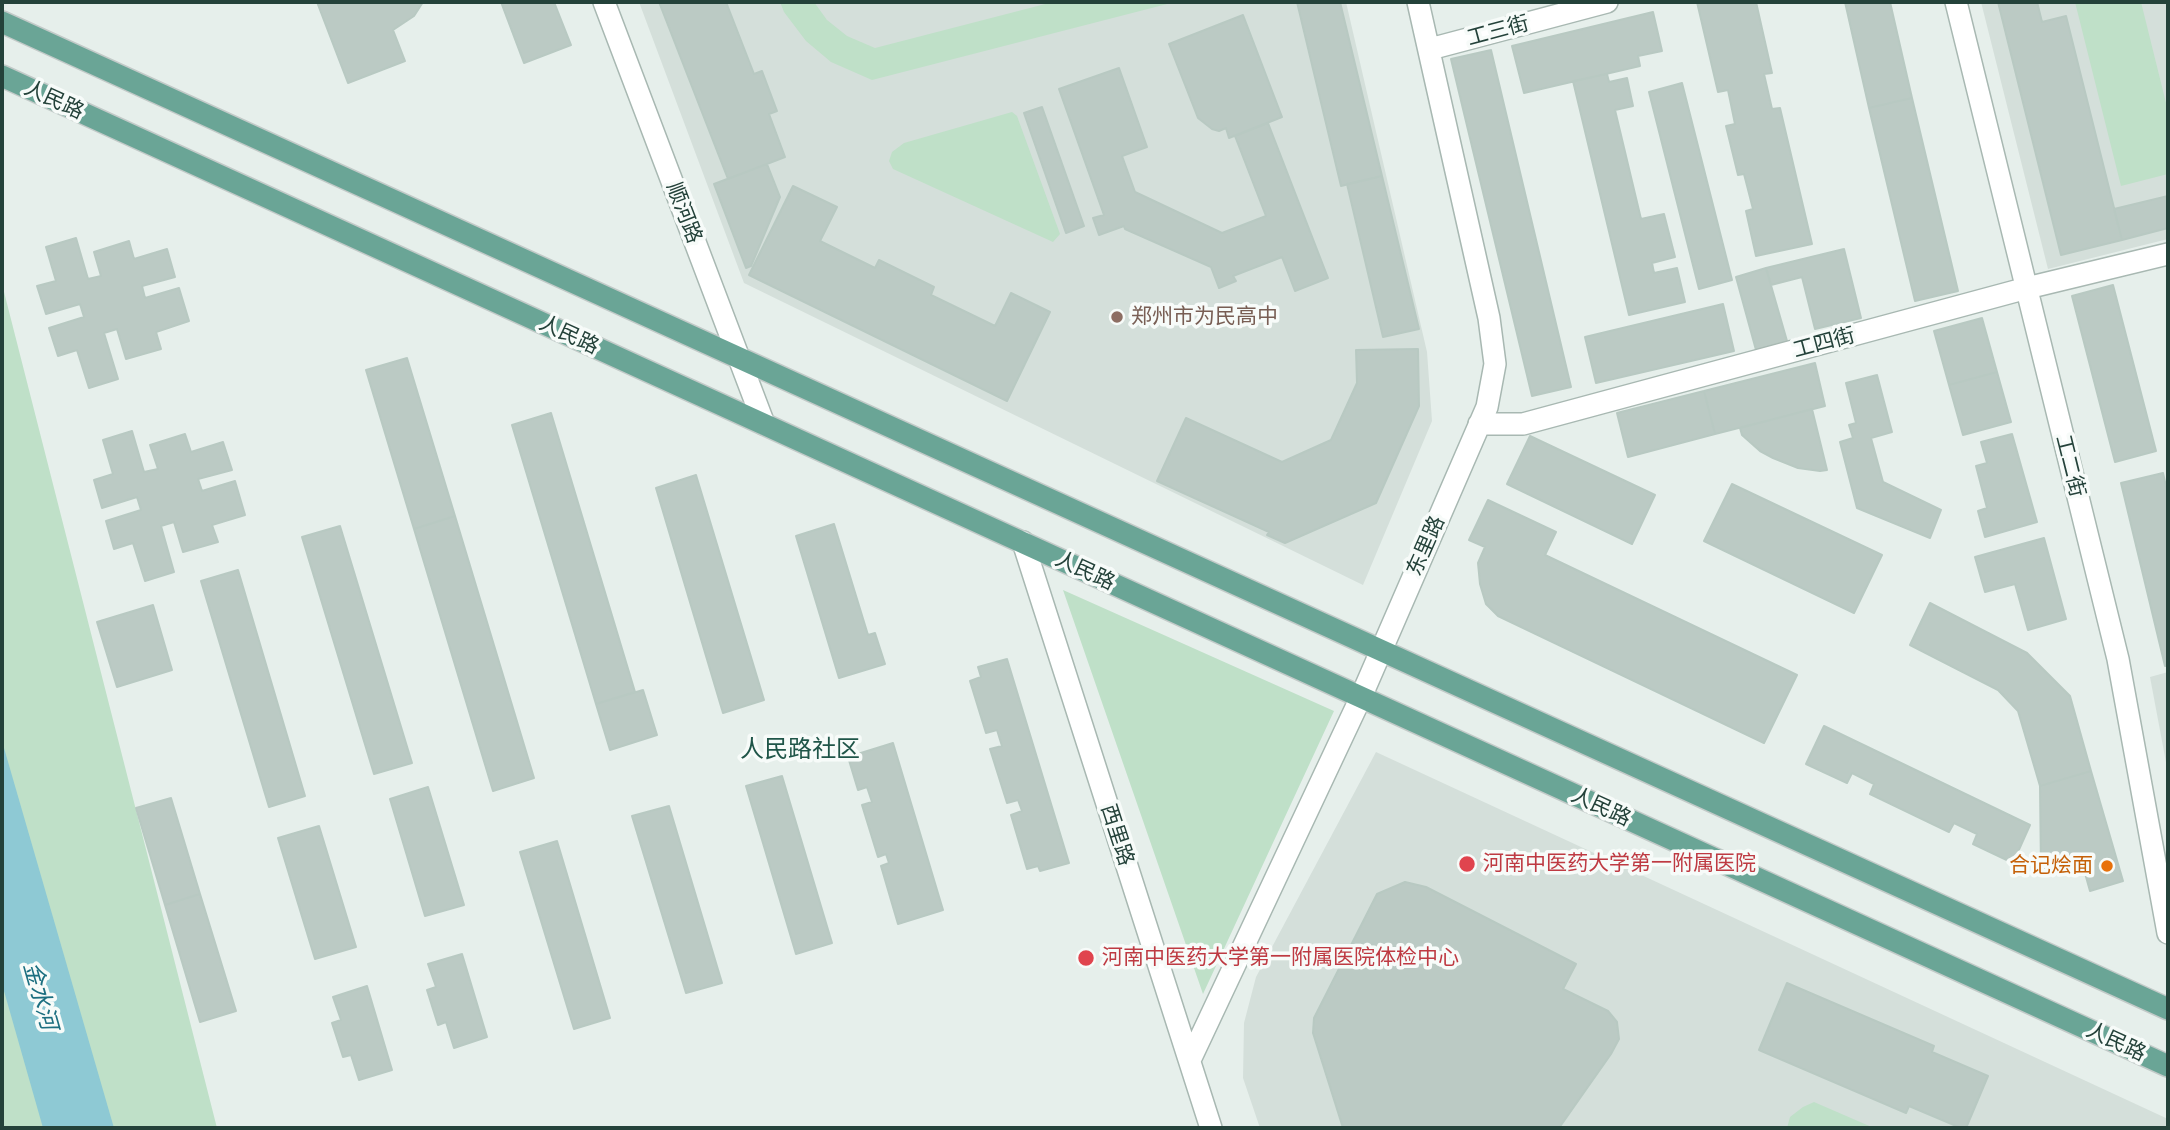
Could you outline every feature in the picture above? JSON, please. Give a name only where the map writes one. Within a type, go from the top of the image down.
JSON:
[{"type":"main road","points":[[2,22],[2168,1009]]},
{"type":"main road","name":"人民路","points":[[2,76],[2168,1066]]},
{"type":"street","name":"顺河路","points":[[604,2],[764,424]]},
{"type":"street","name":"东里路","points":[[1190,1060],[1361,697],[1487,407],[1495,364],[1491,329],[1418,2]]},
{"type":"street","name":"工三街","points":[[1430,48],[1606,2]]},
{"type":"street","name":"工二街","points":[[1956,2],[2118,659],[2168,933]]},
{"type":"street","name":"工四街","points":[[1479,424],[1523,424],[2026,288],[2168,254]]},
{"type":"street","name":"西里路","points":[[1023,542],[1211,1128]]},
{"type":"shaded area","name":"郑州市为民高中","points":[[639,2],[1346,2],[1427,352],[1432,421],[1363,585],[744,283]]},
{"type":"shaded area","points":[[1981,2],[2168,2],[2168,239],[2048,269]]},
{"type":"shaded area","points":[[2168,672],[2168,773],[2150,677]]},
{"type":"shaded area","name":"河南中医药大学第一附属医院","points":[[1376,752],[2168,1119],[2168,1128],[1260,1128],[1243,1078],[1244,1023],[1256,977]]},
{"type":"green space","points":[[780,2],[814,2],[827,20],[847,36],[875,48],[1053,2],[1175,2],[872,80],[831,62],[806,41],[784,12]]},
{"type":"green space","points":[[2075,2],[2141,2],[2168,111],[2168,174],[2121,186]]},
{"type":"green space","points":[[1012,112],[1017,116],[1060,234],[1053,242],[893,169],[889,161],[892,152],[904,143]]},
{"type":"green space","points":[[2,284],[190,1022],[217,1128],[2,1128]]},
{"type":"green space","points":[[1063,590],[1334,711],[1203,994]]},
{"type":"green space","points":[[1814,1102],[1874,1128],[1787,1128],[1790,1117]]},
{"type":"water","name":"金水河","points":[[2,741],[114,1128],[43,1128],[2,984]]},
{"type":"building","points":[[317,2],[423,2],[414,16],[393,30],[405,61],[348,83]]},
{"type":"building","points":[[501,2],[554,2],[571,45],[524,63]]},
{"type":"building","points":[[659,2],[726,2],[754,74],[762,71],[777,111],[769,114],[785,157],[728,179]]},
{"type":"building","points":[[1297,2],[1340,2],[1382,176],[1341,186]]},
{"type":"building","points":[[1697,2],[1756,2],[1772,73],[1764,74],[1772,109],[1780,108],[1812,244],[1756,256],[1746,211],[1753,209],[1744,174],[1738,175],[1726,126],[1735,124],[1728,90],[1718,92]]},
{"type":"building","points":[[1845,2],[1890,2],[1912,98],[1869,108]]},
{"type":"building","points":[[1998,2],[2037,2],[2042,22],[2066,16],[2122,240],[2061,255]]},
{"type":"building","points":[[1653,12],[1662,51],[1638,56],[1640,66],[1524,93],[1512,46]]},
{"type":"building","points":[[1243,15],[1282,117],[1229,138],[1226,128],[1219,131],[1212,129],[1198,118],[1169,44]]},
{"type":"building","points":[[1491,50],[1571,387],[1532,396],[1451,59]]},
{"type":"building","points":[[1119,68],[1147,147],[1122,156],[1135,192],[1222,233],[1266,216],[1235,136],[1268,123],[1328,278],[1295,291],[1282,257],[1233,276],[1236,281],[1219,288],[1211,267],[1125,229],[1124,226],[1099,235],[1093,218],[1104,215],[1059,89]]},
{"type":"building","points":[[1607,74],[1609,82],[1627,78],[1633,106],[1615,110],[1641,219],[1664,214],[1675,257],[1652,263],[1654,273],[1677,268],[1685,302],[1629,315],[1573,81]]},
{"type":"building","points":[[1682,83],[1732,280],[1699,289],[1649,92]]},
{"type":"building","points":[[1912,98],[1958,291],[1915,301],[1869,108]]},
{"type":"building","points":[[1042,107],[1084,226],[1066,233],[1024,113]]},
{"type":"building","points":[[767,164],[780,197],[751,266],[746,268],[714,184]]},
{"type":"building","points":[[1382,176],[1419,329],[1383,337],[1347,184]]},
{"type":"building","points":[[793,186],[837,207],[820,241],[875,268],[879,260],[934,287],[931,295],[995,326],[1011,293],[1050,312],[1007,401],[749,275]]},
{"type":"building","points":[[2168,196],[2168,228],[2122,240],[2114,209]]},
{"type":"building","points":[[76,238],[88,279],[101,276],[94,252],[129,241],[134,259],[167,249],[175,277],[142,286],[145,298],[179,288],[189,321],[156,332],[161,349],[126,359],[117,329],[104,333],[118,379],[89,388],[77,350],[58,356],[49,328],[84,317],[80,304],[46,314],[37,286],[56,281],[46,247]]},
{"type":"building","points":[[1844,249],[1861,318],[1815,329],[1802,277],[1771,285],[1766,268]]},
{"type":"building","points":[[1766,268],[1787,341],[1756,350],[1736,277]]},
{"type":"building","points":[[2113,285],[2156,451],[2115,462],[2072,296]]},
{"type":"building","points":[[1723,304],[1734,351],[1596,383],[1585,337]]},
{"type":"building","points":[[1982,318],[1997,372],[1949,385],[1934,331]]},
{"type":"building","points":[[1418,349],[1419,406],[1376,503],[1285,543],[1267,535],[1269,532],[1157,481],[1186,418],[1282,462],[1331,440],[1357,383],[1356,350]]},
{"type":"building","points":[[407,358],[455,516],[414,529],[366,370]]},
{"type":"building","points":[[1815,363],[1825,406],[1715,434],[1704,391]]},
{"type":"building","points":[[1997,372],[2011,422],[1963,435],[1949,385]]},
{"type":"building","points":[[1877,375],[1892,432],[1871,438],[1883,482],[1941,510],[1930,538],[1857,508],[1840,442],[1853,438],[1849,425],[1856,423],[1846,383]]},
{"type":"building","points":[[1704,391],[1715,434],[1628,457],[1617,413]]},
{"type":"building","points":[[1812,409],[1827,470],[1798,468],[1773,458],[1760,451],[1742,435],[1740,428]]},
{"type":"building","points":[[551,413],[635,692],[596,704],[512,425]]},
{"type":"building","points":[[132,431],[144,472],[158,469],[150,445],[185,434],[191,452],[223,442],[232,470],[198,479],[202,491],[235,481],[245,515],[212,525],[218,542],[183,552],[174,522],[161,526],[174,572],[145,581],[133,543],[114,549],[106,521],[141,510],[137,497],[102,508],[94,480],[113,474],[103,440]]},
{"type":"building","points":[[2012,434],[2037,522],[1985,537],[1978,511],[1987,508],[1976,466],[1987,463],[1981,442]]},
{"type":"building","points":[[1530,436],[1655,495],[1632,544],[1507,484]]},
{"type":"building","points":[[2163,473],[2168,495],[2168,665],[2165,666],[2121,483]]},
{"type":"building","points":[[696,475],[764,700],[723,713],[656,488]]},
{"type":"building","points":[[1732,484],[1882,555],[1854,613],[1704,541]]},
{"type":"building","points":[[1488,500],[1556,532],[1545,555],[1797,675],[1764,743],[1498,616],[1486,604],[1480,584],[1478,563],[1485,547],[1469,540]]},
{"type":"building","points":[[455,516],[534,778],[493,791],[414,529]]},
{"type":"building","points":[[834,524],[868,635],[875,633],[885,664],[839,678],[796,536]]},
{"type":"building","points":[[340,526],[412,763],[374,774],[302,537]]},
{"type":"building","points":[[2044,538],[2066,619],[2028,630],[2015,584],[1985,592],[1975,557]]},
{"type":"building","points":[[238,570],[305,796],[269,807],[201,581]]},
{"type":"building","points":[[1930,603],[2027,653],[2070,696],[2091,771],[2040,786],[2018,711],[1998,690],[1910,645]]},
{"type":"building","points":[[153,605],[172,670],[117,687],[97,622]]},
{"type":"building","points":[[1007,659],[1069,863],[1040,871],[1038,866],[1027,869],[1011,815],[1022,811],[1018,800],[1007,803],[990,749],[1002,746],[997,730],[986,733],[970,681],[981,677],[978,667]]},
{"type":"building","points":[[643,690],[657,735],[610,750],[596,704]]},
{"type":"building","points":[[1824,726],[2030,825],[2013,863],[1973,844],[1977,834],[1954,823],[1949,832],[1870,794],[1874,784],[1852,773],[1847,783],[1806,764]]},
{"type":"building","points":[[893,743],[943,910],[898,924],[881,866],[889,863],[886,854],[878,857],[862,805],[872,802],[867,787],[858,790],[848,757]]},
{"type":"building","points":[[2091,771],[2123,881],[2090,891],[2081,859],[2041,870],[2040,786]]},
{"type":"building","points":[[782,776],[832,943],[796,954],[746,786]]},
{"type":"building","points":[[428,787],[464,905],[425,916],[390,799]]},
{"type":"building","points":[[171,798],[200,894],[165,905],[136,808]]},
{"type":"building","points":[[669,806],[722,983],[686,993],[632,816]]},
{"type":"building","points":[[319,826],[356,947],[315,959],[278,838]]},
{"type":"building","points":[[557,841],[610,1018],[574,1029],[520,852]]},
{"type":"building","points":[[1405,882],[1426,887],[1576,964],[1563,989],[1608,1011],[1617,1022],[1619,1039],[1611,1054],[1559,1128],[1343,1128],[1313,1033],[1314,1018],[1377,894]]},
{"type":"building","points":[[200,894],[236,1011],[200,1022],[165,905]]},
{"type":"building","points":[[462,954],[487,1037],[454,1048],[446,1022],[438,1025],[427,990],[436,987],[428,964]]},
{"type":"building","points":[[1787,983],[1934,1046],[1932,1052],[1988,1076],[1966,1128],[1909,1106],[1906,1113],[1759,1050]]},
{"type":"building","points":[[367,986],[392,1070],[359,1080],[351,1055],[343,1057],[332,1023],[341,1020],[333,997]]},
{"type":"place","name":"郑州市为民高中","points":[[1117,317]]},
{"type":"place","name":"河南中医药大学第一附属医院","points":[[1467,864]]},
{"type":"place","name":"合记烩面","points":[[2107,866]]},
{"type":"place","name":"河南中医药大学第一附属医院体检中心","points":[[1086,958]]},
{"type":"district","name":"人民路社区","points":[[800,750]]}]
